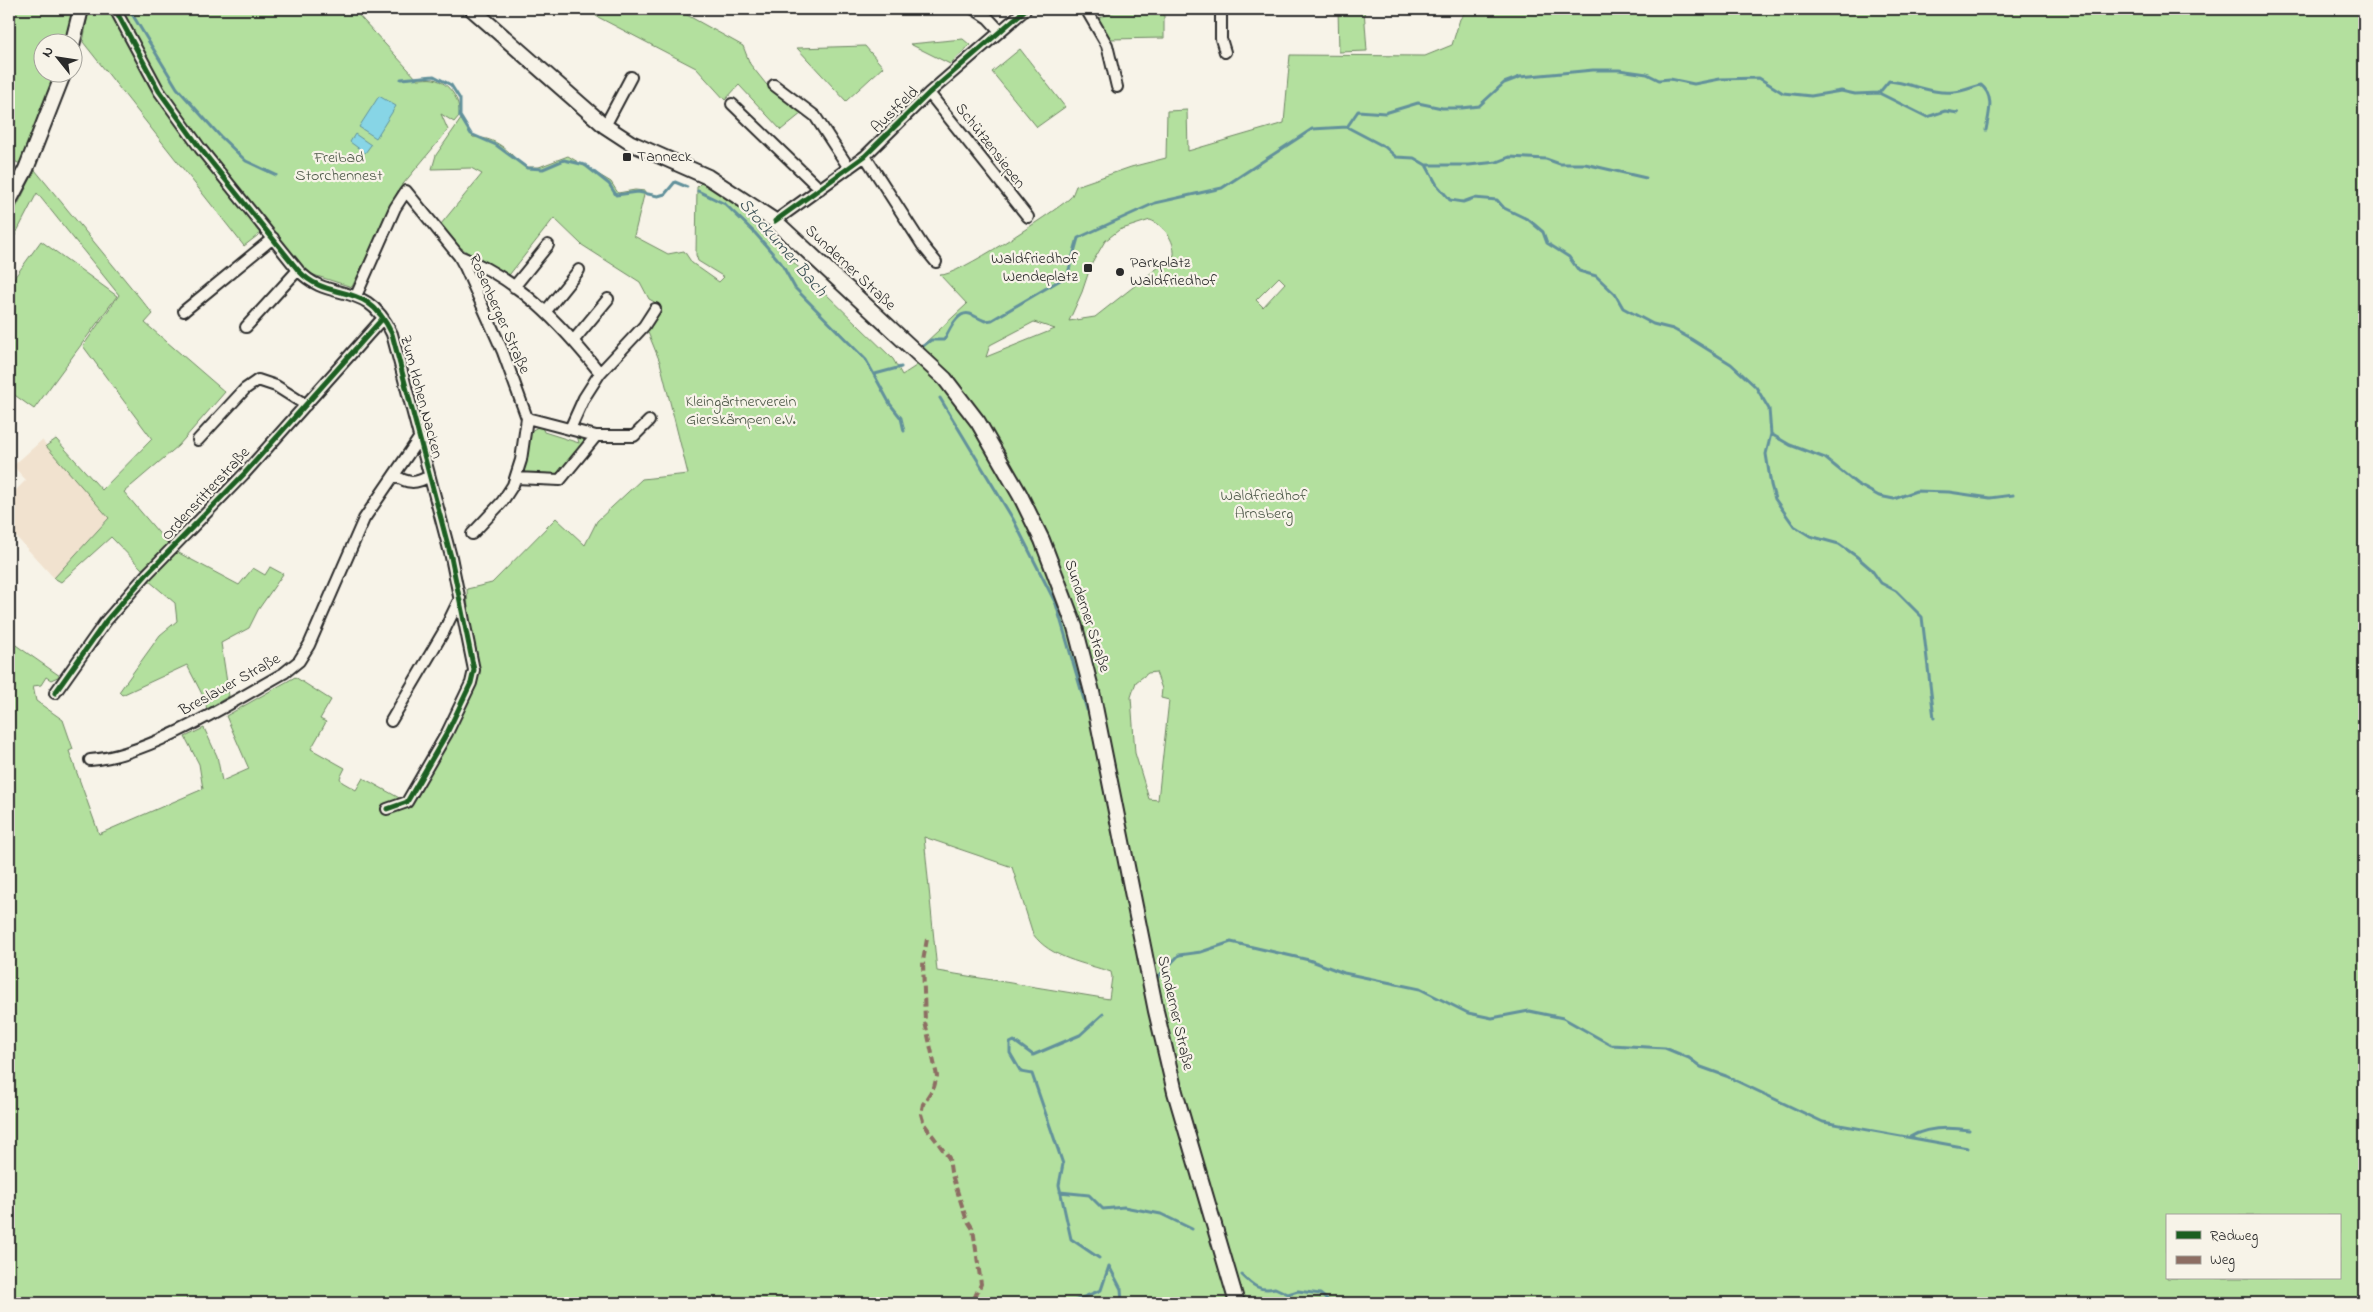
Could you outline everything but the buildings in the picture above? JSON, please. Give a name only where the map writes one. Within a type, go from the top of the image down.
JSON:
[{"type":"main road","points":[[75,32],[81,9]]},
{"type":"main road","name":"Sunderner Straße","points":[[472,9],[605,126],[631,143],[708,177],[775,221],[955,390],[996,451],[1042,540],[1064,594],[1084,658],[1158,1020],[1176,1092],[1237,1303]]},
{"type":"main road","points":[[9,202],[26,170],[60,82]]},
{"type":"street","name":"Zum Hohen Nacken","points":[[115,9],[159,91],[200,148],[298,270],[309,280],[321,286],[356,296],[373,306],[383,318],[392,334],[460,597],[473,664],[471,683],[408,802],[387,808]]},
{"type":"street","points":[[974,9],[988,18],[1000,31]]},
{"type":"street","name":"Austfeld","points":[[775,221],[865,156],[929,94],[1026,9]]},
{"type":"street","points":[[1086,9],[1107,45],[1117,87]]},
{"type":"street","points":[[1221,9],[1221,39],[1224,52]]},
{"type":"street","points":[[605,126],[631,77]]},
{"type":"street","points":[[774,85],[815,116],[848,168]]},
{"type":"street","name":"Schützensiepen","points":[[929,94],[1028,217]]},
{"type":"street","points":[[732,104],[820,189]]},
{"type":"street","points":[[865,156],[923,246],[936,262]]},
{"type":"street","name":"Rosenberger Straße","points":[[356,296],[395,208],[406,191],[459,256],[503,352],[527,418]]},
{"type":"street","points":[[184,311],[273,238]]},
{"type":"street","points":[[514,287],[548,245]]},
{"type":"street","points":[[459,256],[514,287],[546,311],[574,340],[600,373]]},
{"type":"street","points":[[246,328],[298,270]]},
{"type":"street","points":[[546,311],[579,270]]},
{"type":"street","points":[[574,340],[608,299]]},
{"type":"street","points":[[570,429],[584,398],[600,373],[644,326],[655,309]]},
{"type":"street","name":"Ordensritterstraße","points":[[55,693],[106,621],[123,601],[306,405],[383,318]]},
{"type":"street","points":[[198,440],[251,383],[258,380],[276,386],[306,405]]},
{"type":"street","points":[[472,534],[502,502],[516,478],[527,418],[596,436],[634,436],[648,421]]},
{"type":"street","points":[[516,478],[560,480],[596,436]]},
{"type":"street","name":"Breslauer Straße","points":[[90,760],[123,754],[170,734],[210,715],[292,668],[309,645],[364,520],[420,437]]},
{"type":"street","points":[[394,475],[412,483],[421,481],[428,476]]},
{"type":"street","points":[[391,721],[444,631],[460,597]]},
{"type":"shaded area","points":[[42,440],[109,518],[54,578],[9,529],[9,497],[26,480],[13,466]]},
{"type":"green space","points":[[9,9],[75,9],[70,32],[32,32],[32,82],[56,82],[23,165],[9,159]]},
{"type":"green space","name":"Freibad Storchennest","points":[[89,9],[353,9],[417,79],[434,79],[449,88],[456,98],[459,116],[454,122],[441,114],[448,130],[399,189],[352,287],[304,272],[266,229],[244,246],[83,42]]},
{"type":"green space","points":[[599,9],[676,9],[743,46],[750,64],[766,84],[802,113],[781,130],[739,85],[725,100],[696,68],[596,16]]},
{"type":"green space","points":[[1121,9],[1164,9],[1164,38],[1109,39],[1097,19]]},
{"type":"green space","points":[[1338,9],[1364,9],[1367,51],[1339,52]]},
{"type":"green space","points":[[1468,9],[2364,9],[2364,1303],[9,1303],[10,641],[60,676],[51,680],[46,677],[41,685],[33,686],[36,701],[63,720],[73,749],[69,751],[99,834],[203,789],[199,764],[185,737],[204,728],[217,756],[222,781],[249,769],[226,716],[295,677],[331,700],[320,719],[326,722],[311,749],[345,768],[340,778],[342,782],[356,790],[363,778],[403,800],[471,676],[467,589],[492,583],[556,518],[585,545],[597,521],[642,479],[688,474],[660,362],[647,330],[660,305],[649,299],[640,282],[582,245],[554,218],[506,279],[457,245],[441,224],[482,174],[471,168],[432,169],[436,155],[461,119],[473,137],[496,142],[524,167],[539,167],[568,156],[611,182],[618,193],[635,190],[645,191],[634,236],[668,254],[684,251],[692,263],[719,282],[724,277],[698,261],[696,255],[697,187],[705,182],[770,229],[790,259],[893,359],[902,375],[916,366],[925,343],[967,304],[940,275],[965,266],[1025,230],[1069,199],[1076,186],[1131,167],[1166,158],[1167,111],[1187,110],[1188,151],[1284,123],[1290,55],[1425,56],[1452,45],[1460,19]],"holes":[[[1150,220],[1168,234],[1173,244],[1174,255],[1095,317],[1069,321],[1091,265],[1105,241],[1119,230]],[[1279,277],[1285,283],[1263,307],[1256,300]],[[1034,322],[1055,329],[986,357],[990,345]],[[1156,672],[1162,689],[1161,698],[1169,700],[1158,800],[1149,799],[1135,753],[1131,697],[1136,682],[1148,673]],[[924,837],[1012,867],[1033,934],[1040,942],[1068,959],[1111,972],[1112,977],[1109,999],[937,971]]]},
{"type":"green space","points":[[963,39],[970,45],[950,64],[910,44]]},
{"type":"green space","points":[[865,46],[883,67],[846,101],[797,48]]},
{"type":"green space","points":[[1020,49],[1065,107],[1037,127],[992,72]]},
{"type":"green space","points":[[35,170],[153,314],[145,323],[225,392],[178,446],[124,492],[169,545],[142,569],[111,537],[61,582],[54,578],[109,518],[46,446],[56,439],[102,490],[152,439],[83,346],[119,295],[37,193],[9,247],[9,222]]},
{"type":"green space","points":[[41,241],[117,296],[34,409],[9,391],[9,285]]},
{"type":"green space","points":[[541,425],[544,432],[579,443],[577,435],[589,440],[563,476],[531,476],[525,473],[523,466],[531,431]]},
{"type":"green space","points":[[177,552],[239,585],[253,568],[265,575],[270,567],[283,574],[258,610],[249,628],[221,643],[229,696],[207,709],[204,698],[187,665],[122,695],[119,692],[160,635],[177,621],[175,603],[148,580]]},
{"type":"water","points":[[379,96],[396,106],[376,138],[359,127]]},
{"type":"water","points":[[355,134],[371,145],[365,153],[350,142]]},
{"type":"waterway","name":"Stockumer Bach","points":[[129,9],[177,88],[220,136],[246,161],[276,175]]},
{"type":"waterway","points":[[1347,127],[1358,111],[1385,113],[1418,103],[1442,108],[1479,106],[1504,83],[1520,77],[1593,70],[1619,70],[1647,74],[1659,80],[1670,79],[1694,84],[1720,79],[1759,78],[1783,93],[1811,96],[1841,91],[1855,94],[1879,93],[1927,117],[1945,111],[1958,113]]},
{"type":"waterway","name":"Stockumer Bach","points":[[401,79],[434,76],[451,85],[460,99],[460,116],[471,134],[496,145],[527,168],[543,169],[564,160],[585,165],[609,184],[616,195],[638,192],[658,196],[665,194],[675,182],[687,187]]},
{"type":"waterway","points":[[1879,93],[1889,81],[1945,92],[1960,91],[1981,85],[1990,100],[1986,130]]},
{"type":"waterway","points":[[1063,279],[1067,277],[1078,238],[1155,203],[1222,188],[1312,129],[1347,127],[1385,147],[1396,157],[1414,158],[1426,165],[1437,185],[1450,200],[1463,202],[1474,198],[1497,200],[1504,208],[1529,220],[1543,232],[1547,243],[1569,257],[1579,271],[1596,276],[1615,294],[1623,308],[1653,324],[1673,329],[1691,339],[1731,364],[1756,387],[1769,409],[1771,434],[1766,454],[1771,485],[1775,499],[1794,526],[1810,536],[1839,544],[1856,556],[1871,569],[1881,583],[1896,591],[1922,617],[1934,718]]},
{"type":"waterway","points":[[1426,165],[1469,165],[1497,162],[1510,157],[1546,159],[1560,164],[1585,164],[1646,178]]},
{"type":"waterway","name":"Stockumer Bach","points":[[698,191],[725,204],[755,233],[781,263],[795,288],[866,360],[890,404],[901,418],[904,431]]},
{"type":"waterway","points":[[919,349],[931,340],[944,340],[954,322],[961,315],[970,314],[985,321],[992,320],[1062,279]]},
{"type":"waterway","points":[[875,374],[901,367]]},
{"type":"waterway","points":[[940,398],[1013,519],[1056,604],[1087,710]]},
{"type":"waterway","points":[[1771,434],[1790,445],[1825,458],[1857,484],[1879,496],[1894,499],[1916,491],[1949,492],[1990,498],[2013,495]]},
{"type":"waterway","points":[[1157,978],[1179,955],[1201,952],[1231,942],[1309,960],[1344,973],[1420,989],[1468,1013],[1492,1018],[1529,1011],[1563,1018],[1611,1045],[1665,1048],[1689,1058],[1701,1067],[1726,1076],[1823,1122],[1968,1148]]},
{"type":"waterway","name":"Stockumer Bach","points":[[1099,1258],[1071,1239],[1059,1185],[1063,1164],[1032,1074],[1021,1072],[1010,1053],[1010,1043],[1014,1041],[1033,1055],[1080,1035],[1103,1014]]},
{"type":"waterway","points":[[1910,1137],[1923,1131],[1938,1129],[1969,1130]]},
{"type":"waterway","points":[[1060,1192],[1089,1195],[1103,1209],[1124,1207],[1161,1214],[1192,1229]]},
{"type":"waterway","name":"Stockumer Bach","points":[[1109,1266],[1121,1289],[1122,1303]]},
{"type":"waterway","points":[[1070,1303],[1101,1290],[1109,1266]]},
{"type":"waterway","points":[[1242,1275],[1253,1285],[1261,1288],[1275,1288],[1288,1294],[1298,1291],[1320,1294],[1331,1303]]},
{"type":"marked path","points":[[927,939],[923,961],[925,1022],[937,1076],[934,1087],[923,1104],[921,1114],[924,1124],[949,1158],[951,1172],[966,1218],[973,1229],[981,1284],[972,1303]]},
{"type":"cycle path","points":[[115,9],[159,91],[200,148],[298,270],[310,280],[323,287],[359,298],[371,305],[382,316],[392,334],[451,557],[474,670],[471,683],[447,733],[407,802],[387,809]]},
{"type":"cycle path","points":[[775,221],[865,156],[929,93],[1026,9]]},
{"type":"cycle path","points":[[55,693],[106,621],[146,575],[244,474],[383,318]]},
{"type":"place","name":"Tanneck","points":[[627,157]]},
{"type":"place","name":"Waldfriedhof Wendeplatz","points":[[1088,268]]},
{"type":"place","name":"Parkplatz Waldfriedhof","points":[[1120,272]]},
{"type":"park label","name":"Kleingärtnerverein Gierskämpen e.V.","points":[[741,411]]},
{"type":"park label","name":"Waldfriedhof Arnsberg","points":[[1264,505]]}]
